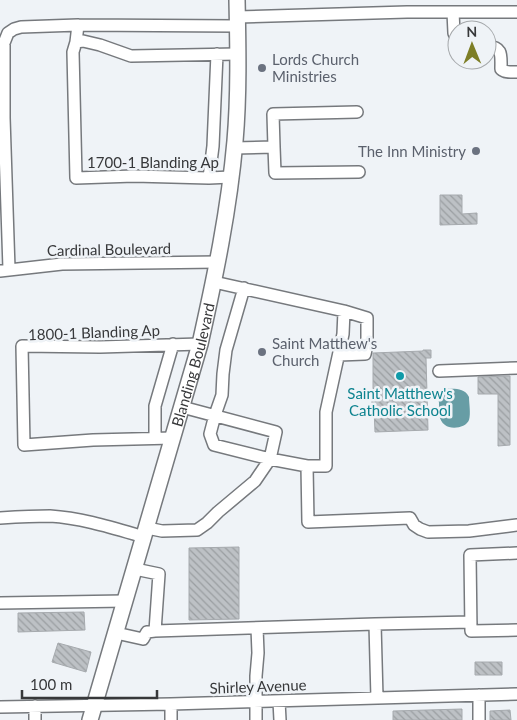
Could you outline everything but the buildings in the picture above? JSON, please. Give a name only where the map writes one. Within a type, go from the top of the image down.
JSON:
[{"type":"main road","name":"Blanding Boulevard","points":[[92,713],[200,344],[214,282],[225,224],[234,148],[237,0]]},
{"type":"street","points":[[4,270],[4,43],[8,33],[14,29],[21,27],[78,25],[237,22],[407,6],[453,12],[517,12],[514,0]]},
{"type":"street","points":[[453,12],[453,20]]},
{"type":"street","points":[[78,25],[76,42],[83,41],[100,45],[131,56],[237,54]]},
{"type":"street","name":"1700-1 Blanding Ap","points":[[76,42],[73,52],[76,178],[134,176],[231,177]]},
{"type":"street","points":[[497,48],[500,51],[501,69],[505,72],[517,72]]},
{"type":"street","points":[[209,178],[213,146],[217,54]]},
{"type":"street","points":[[357,112],[274,114],[274,147],[275,173],[359,172]]},
{"type":"street","points":[[234,148],[274,147]]},
{"type":"street","name":"Cardinal Boulevard","points":[[4,270],[62,264],[218,262]]},
{"type":"street","points":[[214,282],[344,311],[367,318],[365,354],[339,355]]},
{"type":"street","points":[[244,288],[226,350],[222,395],[210,434],[214,445],[270,459],[307,466],[326,466],[326,412],[344,334],[344,311]]},
{"type":"street","points":[[154,438],[154,406],[173,344]]},
{"type":"street","name":"1800-1 Blanding Ap","points":[[173,438],[93,440],[24,445],[22,346],[100,347],[200,344]]},
{"type":"street","points":[[440,371],[517,368]]},
{"type":"street","points":[[0,518],[51,516],[145,532],[197,530],[207,524],[255,480],[270,459],[276,432],[182,407]]},
{"type":"street","points":[[307,466],[308,522],[410,518],[414,525],[428,532],[469,531],[517,525]]},
{"type":"street","points":[[517,553],[470,555],[471,631],[517,630]]},
{"type":"street","points":[[134,569],[159,574],[155,631]]},
{"type":"street","points":[[0,603],[125,601]]},
{"type":"street","points":[[116,633],[143,639],[147,632],[155,631],[471,622]]},
{"type":"street","points":[[375,624],[377,698]]},
{"type":"street","points":[[256,720],[257,628]]},
{"type":"street","name":"Shirley Avenue","points":[[0,707],[35,706],[92,713],[171,704],[517,694]]},
{"type":"street","points":[[478,695],[480,720]]},
{"type":"street","points":[[279,701],[280,720]]},
{"type":"street","points":[[171,704],[171,720]]},
{"type":"street","points":[[35,706],[35,720]]},
{"type":"water","points":[[444,389],[461,390],[469,397],[470,418],[465,425],[448,427],[441,421],[439,397]]},
{"type":"place","name":"Lords Church Ministries","points":[[262,68]]},
{"type":"place","name":"The Inn Ministry","points":[[476,151]]},
{"type":"place","name":"Saint Matthew's Church","points":[[262,352]]},
{"type":"place","name":"Saint Matthew's Catholic School","points":[[400,376]]}]
